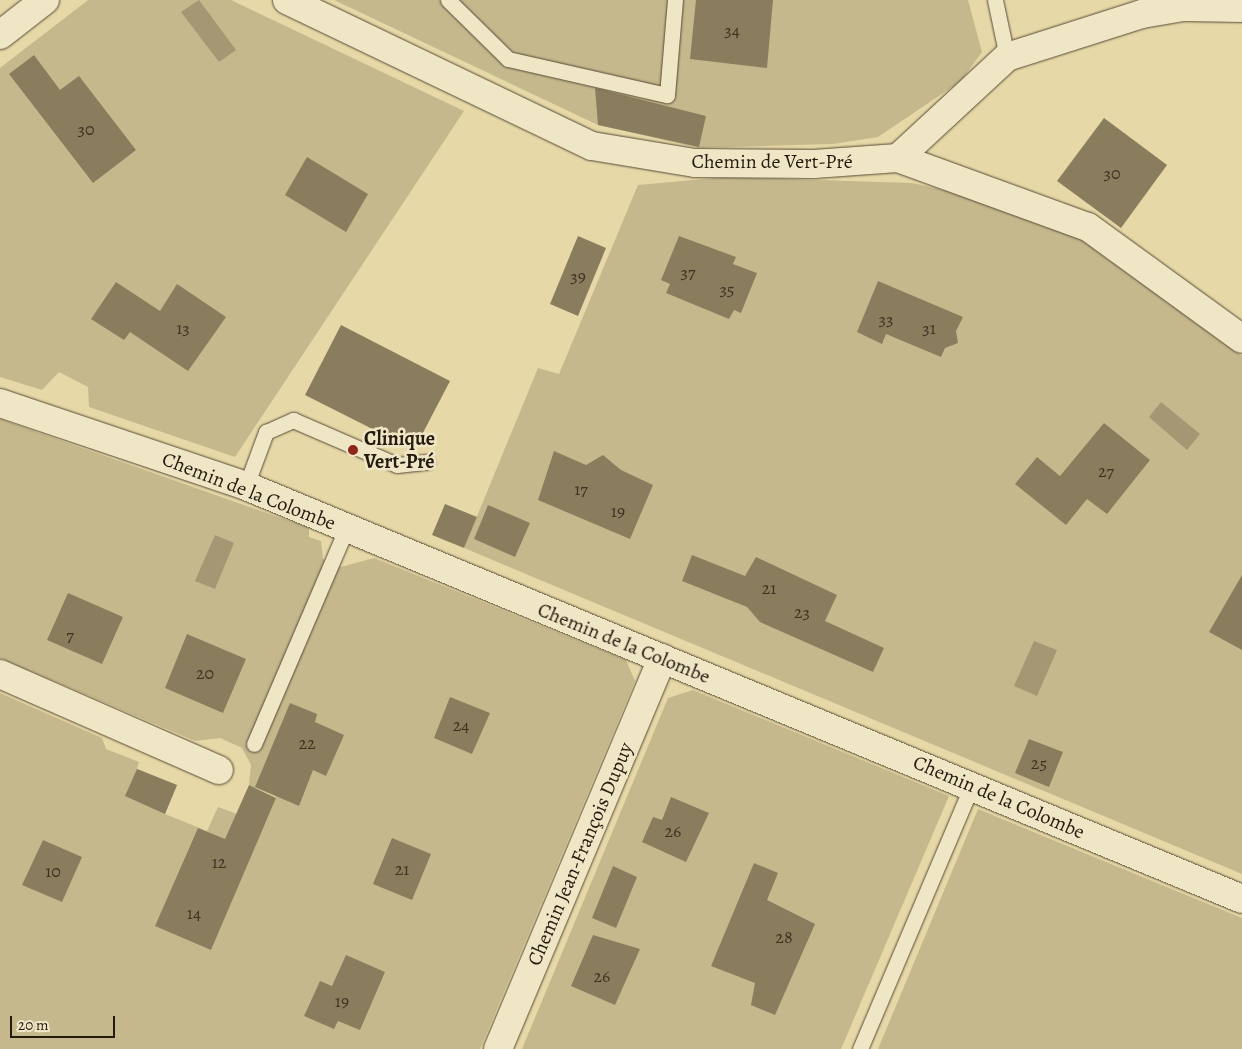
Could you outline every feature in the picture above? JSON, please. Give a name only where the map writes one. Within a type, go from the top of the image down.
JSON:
[{"type":"street","points":[[0,35],[45,0]]},
{"type":"street","name":"Chemin de Vert-Pré","points":[[287,0],[592,146],[695,163],[814,164],[898,158],[1088,227],[1242,339]]},
{"type":"street","points":[[898,158],[1007,57],[1142,14],[1184,7],[1242,8]]},
{"type":"street","name":"Chemin de la Colombe","points":[[0,403],[246,486],[1242,899]]},
{"type":"street","name":"Chemin Jean-François Dupuy","points":[[498,1049],[662,658]]},
{"type":"street","points":[[0,674],[219,770]]},
{"type":"lane","points":[[448,0],[508,59],[667,95],[675,0]]},
{"type":"lane","points":[[995,0],[1007,57]]},
{"type":"lane","points":[[246,486],[266,432],[293,420],[397,464],[427,462]]},
{"type":"lane","points":[[254,744],[346,529]]},
{"type":"lane","points":[[860,1049],[972,786]]},
{"type":"shaded area","points":[[88,0],[231,0],[464,111],[235,457],[89,407],[88,387],[59,372],[42,390],[0,377],[0,68]]},
{"type":"shaded area","points":[[199,0],[236,50],[219,62],[181,12]]},
{"type":"shaded area","points":[[334,0],[968,0],[982,52],[961,81],[878,137],[833,144],[699,148],[598,125]]},
{"type":"shaded area","points":[[727,177],[912,183],[959,193],[1071,234],[1141,273],[1242,356],[1242,874],[464,548],[538,368],[559,374],[638,185]]},
{"type":"shaded area","points":[[1161,402],[1200,434],[1187,450],[1149,417]]},
{"type":"shaded area","points":[[0,419],[309,528],[309,537],[321,541],[323,559],[341,567],[374,558],[626,660],[635,681],[480,1049],[0,1049],[0,693],[102,738],[106,749],[139,762],[137,769],[177,785],[165,814],[207,831],[218,807],[265,824],[276,797],[249,785],[251,765],[242,748],[220,738],[195,741],[0,658]]},
{"type":"shaded area","points":[[215,535],[234,543],[215,589],[195,581]]},
{"type":"shaded area","points":[[1034,641],[1057,650],[1037,696],[1014,686]]},
{"type":"shaded area","points":[[693,690],[949,796],[841,1049],[522,1049],[668,698]]},
{"type":"shaded area","points":[[978,809],[1242,918],[1242,1049],[878,1049]]},
{"type":"building","points":[[696,0],[773,0],[767,68],[690,59]]},
{"type":"building","points":[[34,55],[60,90],[79,76],[136,150],[93,183],[9,74]]},
{"type":"building","points":[[595,88],[706,116],[699,147],[598,125]]},
{"type":"building","points":[[1104,118],[1167,165],[1121,228],[1057,181]]},
{"type":"building","points":[[307,157],[368,194],[346,232],[285,195]]},
{"type":"building","points":[[578,236],[606,248],[578,316],[550,304]]},
{"type":"building","points":[[679,236],[736,257],[733,264],[757,273],[741,313],[734,310],[729,319],[666,293],[670,284],[661,280]]},
{"type":"building","points":[[878,281],[963,317],[956,331],[958,343],[945,348],[941,357],[886,334],[882,344],[857,332]]},
{"type":"building","points":[[116,282],[160,311],[177,284],[226,317],[188,371],[130,332],[124,340],[91,319]]},
{"type":"building","points":[[341,325],[450,381],[414,450],[305,395]]},
{"type":"building","points":[[1104,423],[1150,460],[1107,514],[1087,499],[1066,525],[1015,484],[1037,457],[1060,476]]},
{"type":"building","points":[[554,451],[586,465],[603,455],[621,470],[653,485],[630,539],[538,500]]},
{"type":"building","points":[[445,504],[477,517],[464,548],[432,535]]},
{"type":"building","points":[[488,505],[530,523],[515,557],[474,539]]},
{"type":"building","points":[[692,555],[745,576],[756,557],[837,595],[825,621],[884,648],[873,672],[760,622],[747,607],[682,581]]},
{"type":"building","points":[[1242,575],[1242,650],[1209,632]]},
{"type":"building","points":[[68,593],[123,617],[102,664],[47,640]]},
{"type":"building","points":[[187,634],[246,659],[223,713],[165,688]]},
{"type":"building","points":[[450,697],[490,713],[472,754],[434,738]]},
{"type":"building","points":[[290,703],[317,714],[315,722],[344,735],[326,776],[313,770],[299,806],[255,787]]},
{"type":"building","points":[[1029,739],[1063,752],[1049,787],[1015,773]]},
{"type":"building","points":[[137,769],[177,785],[165,814],[125,796]]},
{"type":"building","points":[[249,785],[276,798],[211,950],[155,926],[198,828],[225,839]]},
{"type":"building","points":[[671,797],[709,813],[686,862],[642,842],[653,817],[662,820]]},
{"type":"building","points":[[392,838],[431,854],[412,900],[373,884]]},
{"type":"building","points":[[43,840],[82,857],[62,902],[22,885]]},
{"type":"building","points":[[754,863],[778,873],[767,900],[815,924],[775,1015],[751,1005],[755,983],[711,966]]},
{"type":"building","points":[[613,866],[637,877],[616,928],[592,918]]},
{"type":"building","points":[[593,935],[640,949],[615,1005],[571,986]]},
{"type":"building","points":[[346,955],[385,972],[360,1030],[338,1021],[334,1029],[304,1016],[320,981],[332,986]]},
{"type":"place","name":"Clinique Vert-Pré","points":[[353,450]]}]
